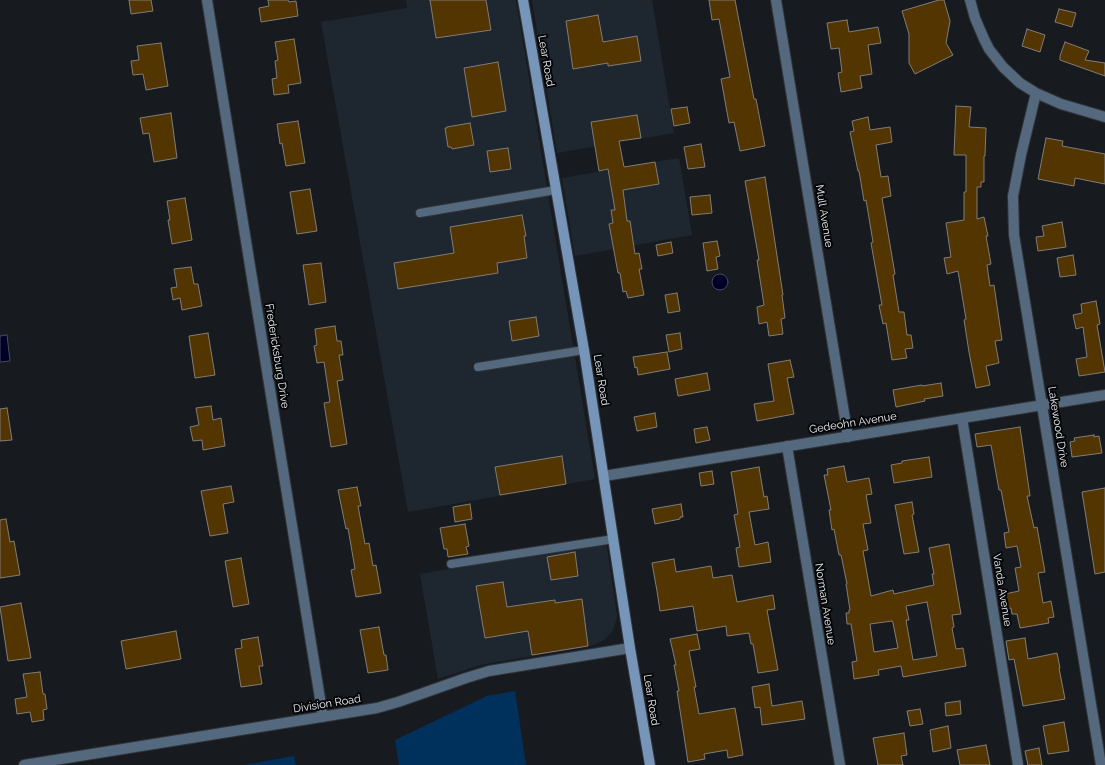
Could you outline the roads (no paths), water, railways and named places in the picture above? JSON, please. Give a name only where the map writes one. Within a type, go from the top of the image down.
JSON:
[{"type":"street","name":"Fredericksburg Drive","points":[[207,0],[323,717]]},
{"type":"street","name":"Lear Road","points":[[523,0],[584,350],[630,648],[650,765]]},
{"type":"street","name":"Mull Avenue","points":[[776,0],[848,436]]},
{"type":"street","points":[[970,0],[975,18],[989,49],[1003,67],[1020,83],[1036,93],[1061,104],[1105,117]]},
{"type":"street","name":"Lakewood Drive","points":[[1036,93],[1013,196],[1014,235],[1101,765]]},
{"type":"street","name":"Gedeohn Avenue","points":[[604,476],[1105,395]]},
{"type":"street","name":"Vanda Avenue","points":[[962,418],[1018,765]]},
{"type":"street","name":"Norman Avenue","points":[[787,446],[840,765]]},
{"type":"street","name":"Division Road","points":[[24,765],[377,708],[489,671],[630,648]]},
{"type":"lane","points":[[420,213],[556,190]]},
{"type":"lane","points":[[478,367],[584,350]]},
{"type":"lane","points":[[451,564],[614,539]]}]
